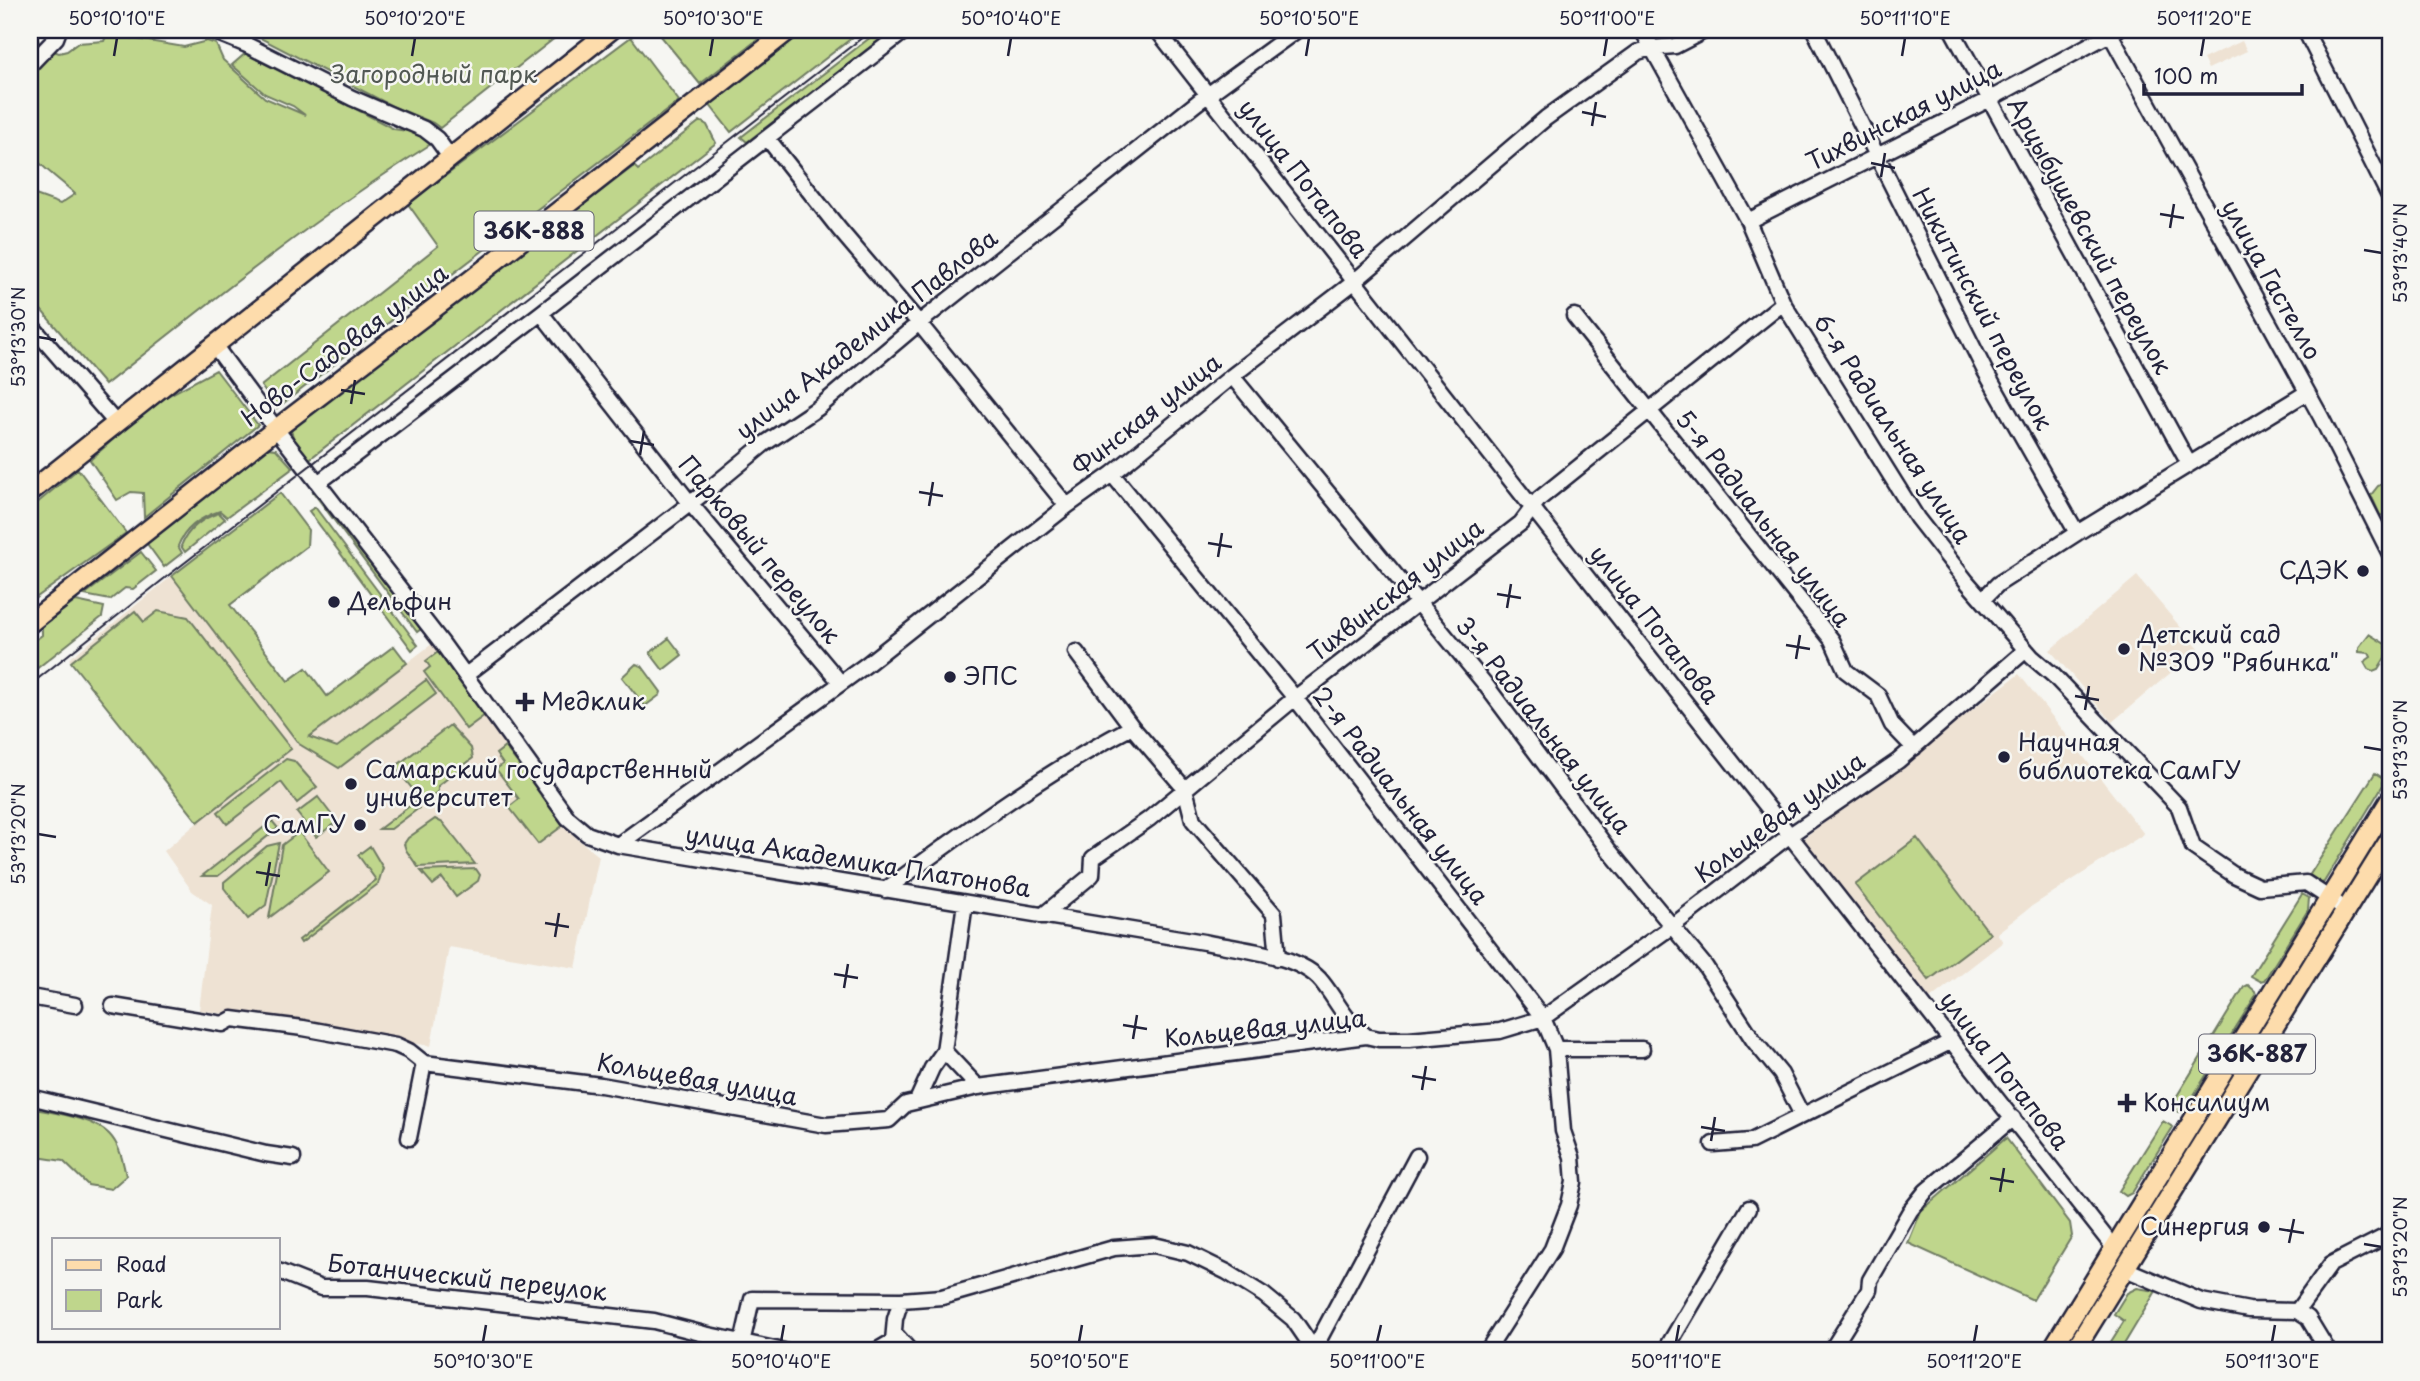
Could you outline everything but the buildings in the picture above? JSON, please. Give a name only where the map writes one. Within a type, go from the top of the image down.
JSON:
[{"type":"main road","points":[[30,492],[611,30]]},
{"type":"main road","name":"Ново-Садовая улица","points":[[30,622],[789,30]]},
{"type":"main road","name":"36К-887","points":[[2063,1351],[2334,901],[2390,800]]},
{"type":"main road","name":"36К-887","points":[[2334,901],[2390,820]]},
{"type":"main road","name":"36К-887","points":[[2051,1351],[2119,1257],[2390,839]]},
{"type":"main road","name":"36К-887","points":[[2074,1351],[2119,1257]]},
{"type":"street","points":[[30,65],[56,38],[59,30]]},
{"type":"street","points":[[210,30],[424,129],[438,139],[450,156]]},
{"type":"street","points":[[318,483],[768,139],[906,30]]},
{"type":"street","name":"улица Потапова","points":[[1157,30],[2119,1257]]},
{"type":"street","name":"улица Академика Павлова","points":[[466,675],[764,444],[818,408],[919,323],[1208,95],[1297,30]]},
{"type":"street","name":"6-я Радиальная улица","points":[[1642,30],[1748,221],[1783,303],[1917,518],[1967,582],[2026,650],[2119,742],[2179,807],[2193,847],[2234,875],[2260,887],[2306,883],[2334,901]]},
{"type":"street","name":"Финская улица","points":[[618,845],[839,682],[866,665],[1112,474],[1354,280],[1546,118],[1638,52],[1675,46],[1706,30]]},
{"type":"street","name":"Никитинский переулок","points":[[1814,30],[1985,371],[2077,533]]},
{"type":"street","name":"Арцыбушевский переулок","points":[[1952,30],[2189,464]]},
{"type":"street","points":[[2305,30],[2390,198]]},
{"type":"street","name":"Тихвинская улица","points":[[1748,221],[1988,100],[2111,31]]},
{"type":"street","name":"улица Гастелло","points":[[2111,31],[2390,554]]},
{"type":"street","points":[[768,139],[1068,506]]},
{"type":"street","name":"Тихвинская улица","points":[[1042,916],[1092,875],[1093,858],[1149,819],[1295,698],[1521,523],[1539,499],[1783,303]]},
{"type":"street","name":"Парковый переулок","points":[[541,313],[690,503],[839,682]]},
{"type":"street","name":"5-я Радиальная улица","points":[[1574,316],[1832,640],[1846,671],[1878,695],[1892,725],[1914,748]]},
{"type":"street","points":[[30,324],[116,423]]},
{"type":"street","name":"улица Академика Платонова","points":[[214,345],[466,675],[568,818],[587,834],[618,845],[1204,942],[1278,958],[1313,973],[1351,1025],[1367,1036]]},
{"type":"street","name":"3-я Радиальная улица","points":[[1232,376],[1485,684],[1608,849],[1705,966],[1754,1041],[1781,1074],[1802,1115]]},
{"type":"street","points":[[1983,599],[1998,584],[2077,533],[2306,393]]},
{"type":"street","name":"2-я Радиальная улица","points":[[1112,474],[1295,698],[1543,1018],[1556,1049],[1563,1131],[1572,1157],[1574,1182],[1569,1205],[1552,1249],[1487,1351]]},
{"type":"street","name":"Кольцевая улица","points":[[113,1006],[223,1024],[232,1019],[303,1028],[396,1045],[424,1063],[601,1085],[826,1125],[889,1120],[906,1104],[978,1087],[1367,1036],[1379,1039],[1409,1039],[1500,1031],[1543,1018],[1671,927],[1790,835],[1914,748],[2026,650]]},
{"type":"street","points":[[1076,652],[1132,727],[1185,789],[1193,820],[1274,914],[1278,958]]},
{"type":"street","points":[[885,890],[952,841],[1091,749],[1132,727]]},
{"type":"street","points":[[917,1101],[932,1068],[944,1051],[965,903]]},
{"type":"street","points":[[30,997],[75,1005]]},
{"type":"street","points":[[1713,1144],[1751,1141],[1952,1041]]},
{"type":"street","points":[[1556,1049],[1642,1049]]},
{"type":"street","points":[[944,1051],[978,1087]]},
{"type":"street","points":[[409,1138],[424,1063]]},
{"type":"street","points":[[30,1097],[266,1154],[293,1158]]},
{"type":"street","points":[[1831,1351],[1869,1290],[1870,1280],[1910,1211],[1926,1191],[2012,1118]]},
{"type":"street","points":[[742,1343],[752,1299],[901,1300],[942,1297],[1114,1248],[1154,1245],[1188,1253],[1265,1295],[1293,1320],[1315,1350],[1417,1156]]},
{"type":"street","points":[[1665,1351],[1749,1209]]},
{"type":"street","points":[[2297,1311],[2331,1264],[2390,1234]]},
{"type":"street","points":[[2119,1257],[2201,1301],[2249,1310],[2297,1311],[2308,1318],[2328,1351]]},
{"type":"street","name":"Ботанический переулок","points":[[280,1272],[321,1288],[368,1288],[654,1321],[784,1351]]},
{"type":"street","points":[[876,1351],[893,1341],[895,1319],[901,1300]]},
{"type":"street","points":[[895,1334],[910,1351]]},
{"type":"shaded area","points":[[2242,41],[2247,51],[2208,69],[2203,59]]},
{"type":"shaded area","name":"Самарский государственный университет","points":[[172,576],[299,744],[432,644],[485,715],[505,747],[575,837],[599,856],[576,968],[449,947],[431,1046],[199,1010],[212,905],[192,891],[164,851],[198,822],[69,659]]},
{"type":"shaded area","name":"Детский сад №309 \"Рябинка\"","points":[[2137,576],[2199,649],[2112,722],[2050,650]]},
{"type":"shaded area","points":[[2019,674],[2144,834],[2032,906],[1997,933],[2003,942],[1926,1002],[1800,841]]},
{"type":"green space","name":"Загородный парк","points":[[245,30],[565,30],[440,128]]},
{"type":"green space","points":[[656,30],[770,30],[700,84]]},
{"type":"green space","points":[[804,30],[862,30],[731,132],[709,104]]},
{"type":"green space","points":[[880,30],[893,30],[747,142],[741,137]]},
{"type":"green space","points":[[30,33],[37,37],[40,46],[59,53],[78,43],[104,41],[107,34],[184,47],[207,41],[216,44],[223,60],[265,98],[305,115],[293,106],[265,94],[232,65],[247,52],[394,129],[414,132],[431,144],[306,230],[105,385],[30,297],[30,193],[60,204],[75,194],[30,152]]},
{"type":"green space","points":[[631,37],[679,101],[277,408],[261,386],[438,246],[408,204]]},
{"type":"green space","points":[[700,121],[707,125],[716,143],[303,464],[290,428],[634,166],[638,170]]},
{"type":"green space","points":[[216,370],[258,425],[144,517],[143,493],[131,492],[117,500],[90,460],[154,403]]},
{"type":"green space","points":[[268,448],[276,449],[293,468],[227,517],[220,511],[194,524],[178,546],[182,553],[164,567],[145,541]]},
{"type":"green space","points":[[78,469],[126,533],[30,602],[30,509]]},
{"type":"green space","points":[[2390,480],[2390,516],[2380,515],[2371,495],[2378,486]]},
{"type":"green space","points":[[317,489],[421,629],[417,632],[313,492]]},
{"type":"green space","points":[[280,493],[308,530],[307,546],[230,605],[288,681],[306,668],[327,696],[394,646],[407,663],[309,737],[337,747],[426,680],[436,694],[339,768],[299,744],[172,576]]},
{"type":"green space","points":[[315,507],[418,645],[412,650],[309,511]]},
{"type":"green space","points":[[219,513],[225,519],[185,552],[181,546],[191,530],[201,521]]},
{"type":"green space","points":[[141,552],[156,571],[133,589],[125,588],[110,600],[84,595]]},
{"type":"green space","points":[[76,601],[104,607],[102,617],[30,674],[30,642],[42,635],[42,626]]},
{"type":"green space","points":[[135,611],[144,622],[158,611],[188,617],[291,749],[198,822],[71,662]]},
{"type":"green space","points":[[2369,634],[2385,644],[2388,653],[2378,669],[2373,671],[2368,669],[2364,662],[2371,657],[2369,653],[2359,652],[2359,647]]},
{"type":"green space","points":[[669,638],[682,655],[663,670],[650,653]]},
{"type":"green space","points":[[438,652],[485,715],[466,729],[424,672],[430,667],[426,661]]},
{"type":"green space","points":[[636,664],[642,666],[661,692],[645,706],[622,677]]},
{"type":"green space","points":[[450,725],[471,748],[473,758],[438,786],[438,792],[427,801],[422,801],[395,767]]},
{"type":"green space","points":[[505,747],[565,824],[538,844],[509,807],[519,799],[496,769],[503,764],[496,754]]},
{"type":"green space","points":[[286,759],[294,761],[317,787],[297,803],[281,782],[227,824],[218,812]]},
{"type":"green space","points":[[2375,773],[2383,778],[2383,785],[2324,882],[2320,884],[2310,880],[2309,876]]},
{"type":"green space","points":[[318,797],[337,822],[316,837],[297,813]]},
{"type":"green space","points":[[415,802],[419,808],[391,829],[379,829]]},
{"type":"green space","points":[[435,819],[443,823],[475,864],[418,867],[404,844],[408,838]]},
{"type":"green space","points":[[272,821],[278,828],[218,876],[202,876]]},
{"type":"green space","points":[[299,832],[329,872],[269,918],[282,845]]},
{"type":"green space","points":[[1917,838],[1990,934],[1929,980],[1855,885]]},
{"type":"green space","points":[[279,843],[266,905],[248,919],[224,888],[224,882],[267,846]]},
{"type":"green space","points":[[370,846],[383,868],[378,884],[301,943],[299,940],[376,880],[358,855]]},
{"type":"green space","points":[[476,869],[480,875],[478,881],[456,897],[442,878],[433,885],[421,871]]},
{"type":"green space","points":[[2302,894],[2309,898],[2308,910],[2267,976],[2260,981],[2251,976]]},
{"type":"green space","points":[[2248,985],[2256,995],[2184,1111],[2179,1112],[2172,1104],[2244,987]]},
{"type":"green space","points":[[30,1108],[72,1116],[102,1128],[116,1143],[126,1176],[111,1189],[88,1185],[63,1161],[30,1156]]},
{"type":"green space","points":[[2163,1121],[2173,1127],[2132,1193],[2126,1196],[2119,1191]]},
{"type":"green space","points":[[2006,1138],[2070,1223],[2072,1236],[2033,1300],[1908,1243],[1921,1211]]},
{"type":"green space","points":[[2137,1288],[2156,1291],[2120,1351],[2105,1351],[2124,1321],[2114,1314],[2127,1293]]},
{"type":"tram line","points":[[30,685],[872,30]]},
{"type":"place","name":"СДЭК","points":[[2363,571]]},
{"type":"place","name":"Дельфин","points":[[334,602]]},
{"type":"place","name":"Детский сад №309 \"Рябинка\"","points":[[2124,649]]},
{"type":"place","name":"ЭПС","points":[[950,677]]},
{"type":"place","name":"Медклик","points":[[525,702]]},
{"type":"place","name":"Научная библиотека СамГУ","points":[[2004,757]]},
{"type":"place","name":"Самарский государственный университет","points":[[351,784]]},
{"type":"place","name":"СамГУ","points":[[360,825]]},
{"type":"place","name":"Консилиум","points":[[2127,1103]]},
{"type":"place","name":"Синергия","points":[[2264,1227]]}]
